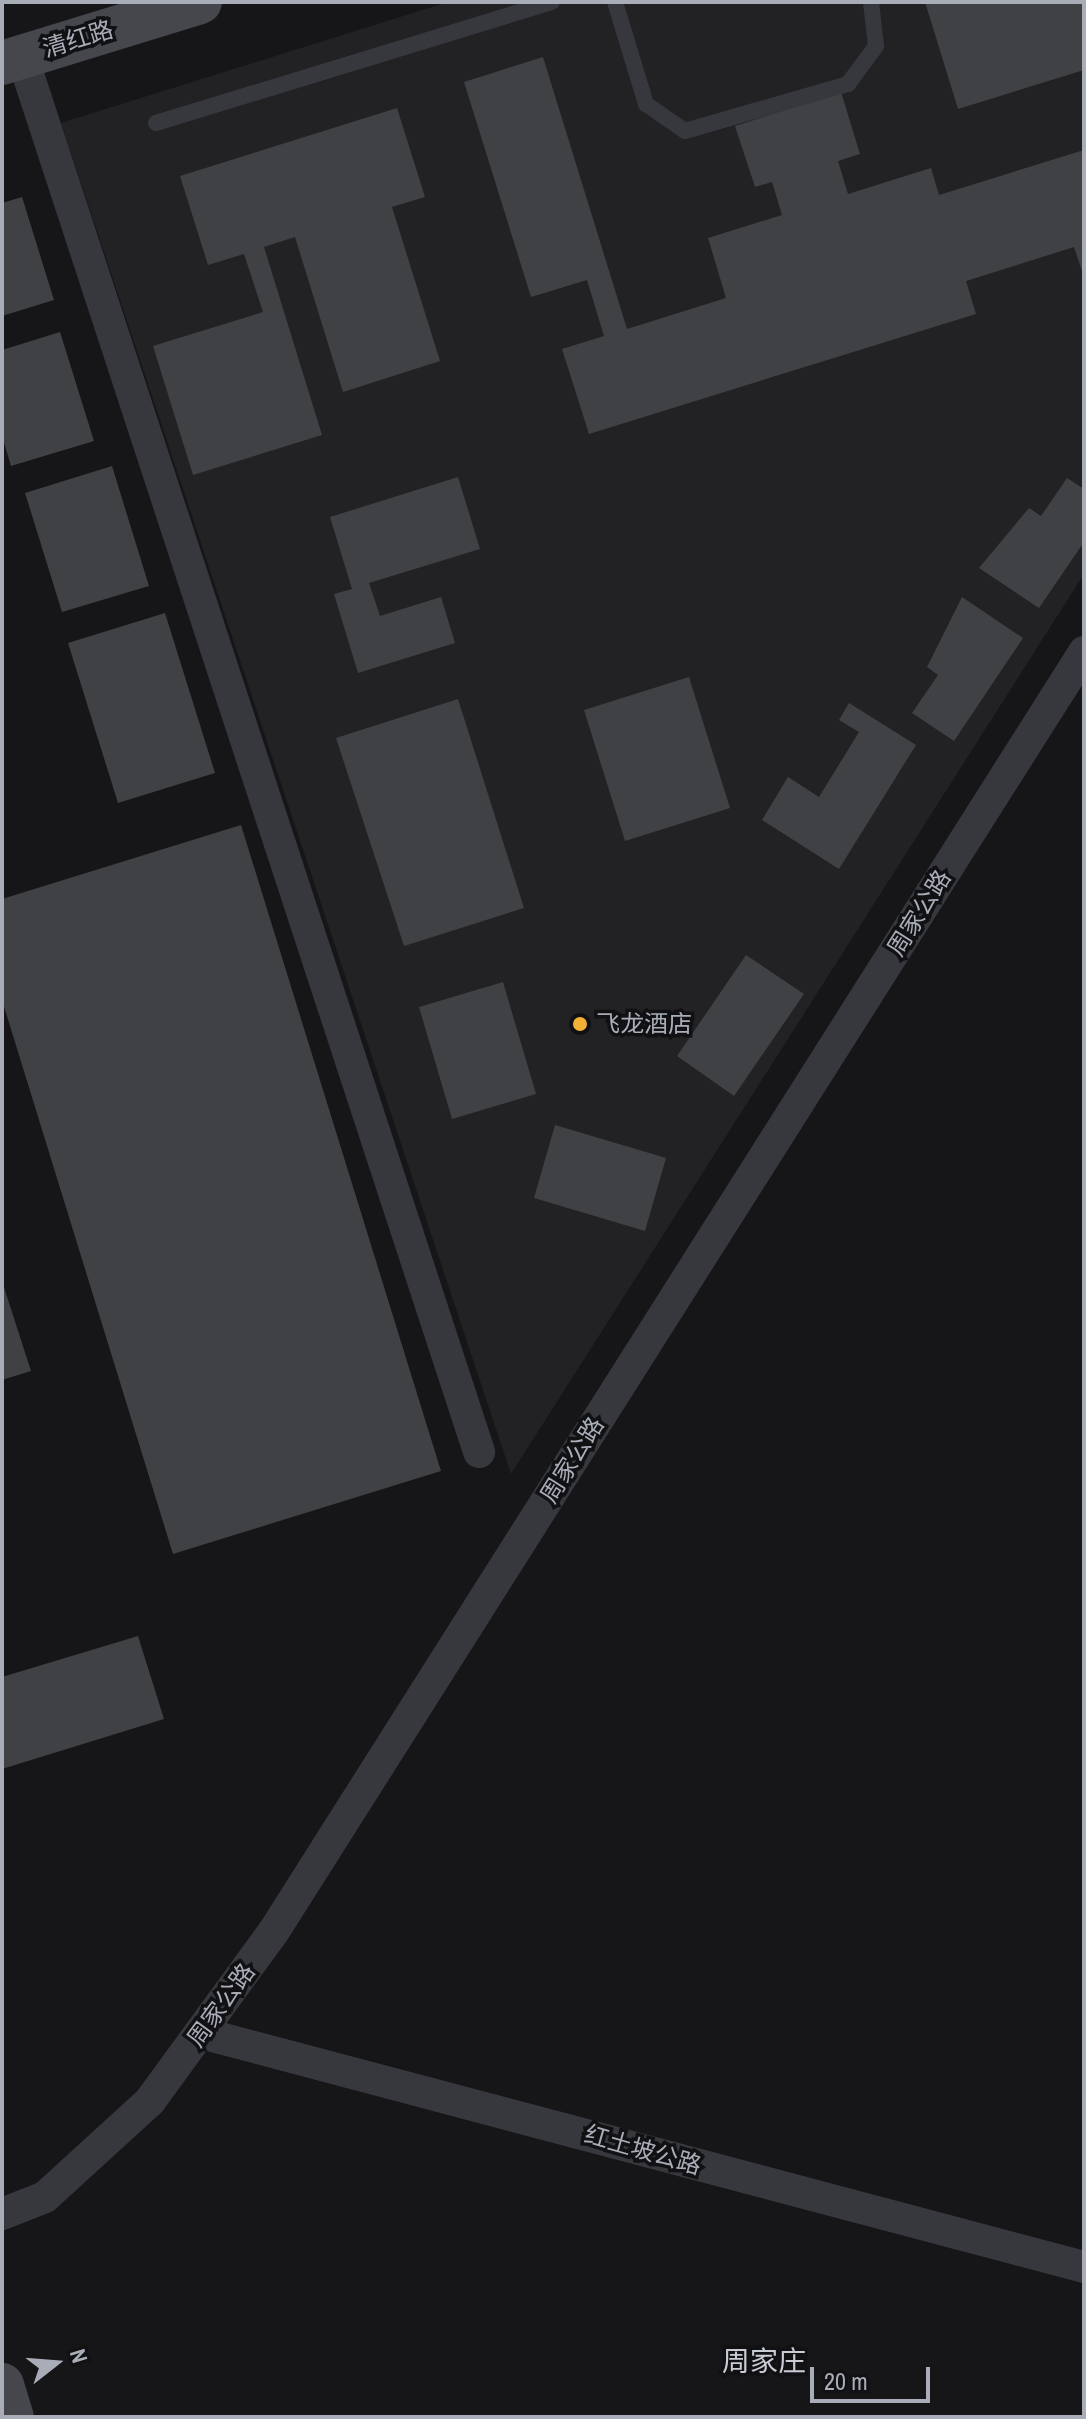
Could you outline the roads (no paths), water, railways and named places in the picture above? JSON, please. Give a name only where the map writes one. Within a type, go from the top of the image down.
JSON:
[{"type":"main road","name":"清红路","points":[[12,60],[200,2]]},
{"type":"main road","points":[[2,2385],[12,2417]]},
{"type":"street","points":[[12,60],[479,1452]]},
{"type":"street","name":"周家公路","points":[[2,2214],[45,2197],[95,2158],[201,2033],[274,1931],[1084,652]]},
{"type":"street","name":"红土坡公路","points":[[201,2033],[1084,2267]]},
{"type":"lane","points":[[156,123],[552,2]]},
{"type":"lane","points":[[615,2],[646,104],[685,131],[848,84],[876,46],[871,2]]},
{"type":"place","name":"飞龙酒店","points":[[580,1024]]},
{"type":"district","name":"周家庄","points":[[764,2361]]}]
